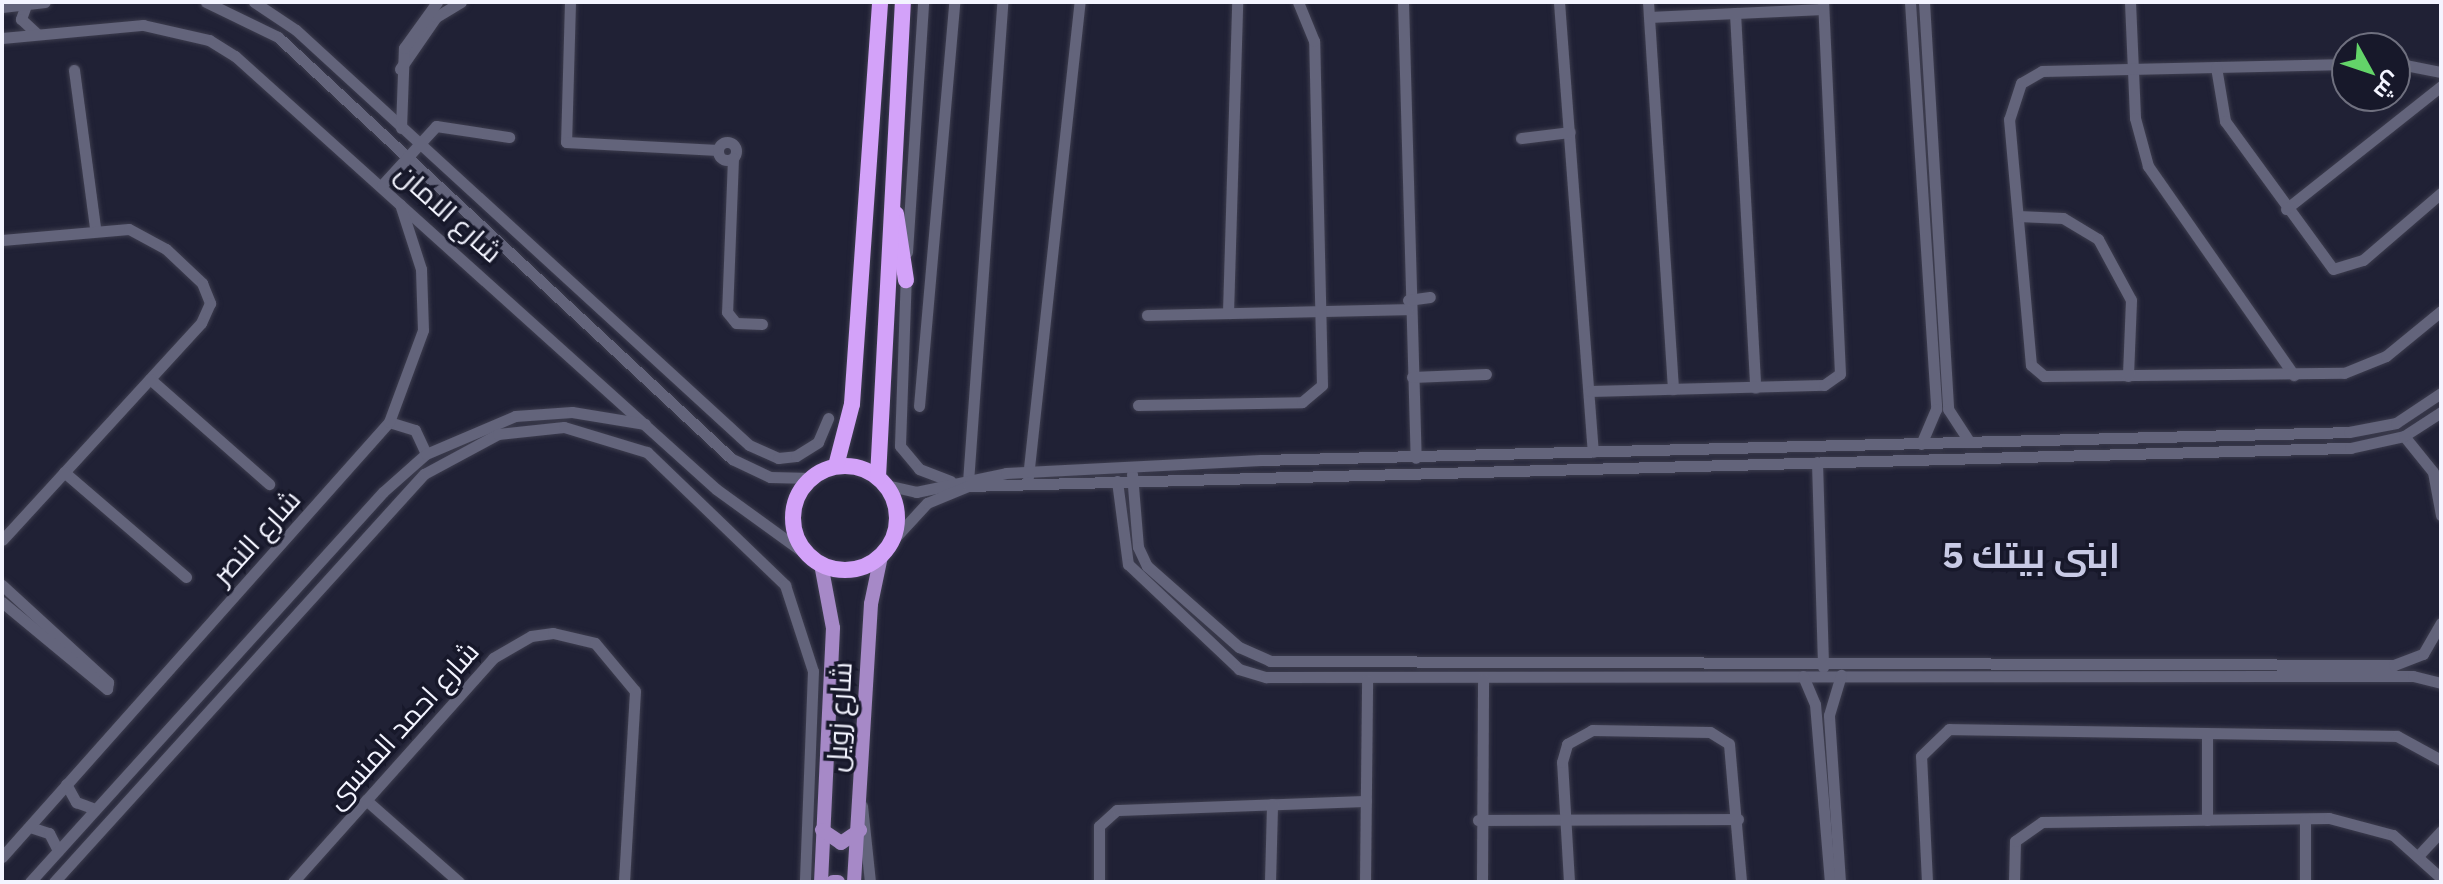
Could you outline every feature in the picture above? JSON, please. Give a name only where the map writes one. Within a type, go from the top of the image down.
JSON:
[{"type":"highway","points":[[836,466],[852,404],[880,2]]},
{"type":"highway","points":[[882,481],[836,466],[811,478],[793,519],[817,562],[848,570],[881,556],[892,541],[897,512],[882,481],[891,176],[903,2]]},
{"type":"highway","points":[[891,176],[906,280]]},
{"type":"main road","name":"شارع زويل","points":[[854,882],[862,806],[871,604],[881,556]]},
{"type":"main road","name":"شارع زويل","points":[[817,562],[833,628],[821,882]]},
{"type":"main road","points":[[822,830],[841,843],[860,830]]},
{"type":"street","points":[[2,7],[45,2]]},
{"type":"street","name":"شارع الامان","points":[[206,2],[278,37],[732,459],[770,477],[811,478]]},
{"type":"street","points":[[254,2],[296,30],[417,144],[758,451],[778,458],[804,453],[823,435],[828,418]]},
{"type":"street","points":[[401,128],[399,70],[414,28],[437,2]]},
{"type":"street","points":[[399,70],[436,17],[461,2]]},
{"type":"street","points":[[570,2],[566,142],[718,150],[731,143],[727,312],[736,323],[762,324]]},
{"type":"street","points":[[923,2],[906,280],[900,446],[919,469],[952,481],[1028,477],[1060,468],[2349,432],[2396,423],[2441,393]]},
{"type":"street","points":[[919,406],[954,2]]},
{"type":"street","points":[[968,482],[1002,2]]},
{"type":"street","points":[[1028,477],[1080,2]]},
{"type":"street","points":[[1228,313],[1237,2]]},
{"type":"street","points":[[1138,405],[1302,402],[1322,385],[1314,41],[1298,2]]},
{"type":"street","points":[[1403,2],[1408,304],[1416,458]]},
{"type":"street","points":[[1559,2],[1593,452]]},
{"type":"street","points":[[1648,2],[1673,389]]},
{"type":"street","points":[[1910,2],[1925,295],[1942,409],[1954,428],[1969,441]]},
{"type":"street","points":[[1921,444],[1942,409],[1940,295],[1924,2]]},
{"type":"street","points":[[2130,2],[2136,126],[2148,166],[2294,375]]},
{"type":"street","points":[[26,5],[21,19],[36,33]]},
{"type":"street","points":[[1590,391],[1824,385],[1843,366],[1823,5],[1649,17]]},
{"type":"street","points":[[1735,13],[1755,387]]},
{"type":"street","name":"شارع الامان","points":[[2,38],[143,25],[209,40],[257,72],[736,506],[817,562]]},
{"type":"street","points":[[2331,64],[2042,71],[2014,92],[2009,119],[2033,371],[2128,376],[2294,375],[2366,367],[2441,311]]},
{"type":"street","points":[[2411,66],[2441,72]]},
{"type":"street","points":[[2216,67],[2222,114],[2326,265],[2340,270],[2441,193]]},
{"type":"street","points":[[74,70],[95,228]]},
{"type":"street","points":[[2286,209],[2441,86]]},
{"type":"street","points":[[382,185],[417,144],[447,124],[509,137]]},
{"type":"street","points":[[1521,138],[1570,132]]},
{"type":"street","points":[[1918,188],[1932,187]]},
{"type":"street","name":"شارع النصر","points":[[2,857],[389,422],[417,361],[425,300],[399,200]]},
{"type":"street","points":[[2018,216],[2063,218],[2098,239],[2131,300],[2128,376]]},
{"type":"street","points":[[2,240],[95,228],[149,236],[209,296],[205,317],[2,540]]},
{"type":"street","points":[[1925,295],[1940,295]]},
{"type":"street","points":[[1147,315],[1322,311],[1408,304],[1430,297]]},
{"type":"street","points":[[1412,377],[1486,374]]},
{"type":"street","points":[[150,379],[269,484]]},
{"type":"street","points":[[30,882],[200,694],[426,454],[462,434],[525,415],[572,412],[646,424]]},
{"type":"street","points":[[1028,477],[1060,481],[1132,481],[2350,448],[2404,436],[2441,415]]},
{"type":"street","points":[[389,422],[415,430],[426,454]]},
{"type":"street","points":[[54,882],[394,503],[467,445],[564,427],[647,452],[758,553],[785,585],[801,624],[814,707],[805,882]]},
{"type":"street","points":[[647,452],[659,436]]},
{"type":"street","points":[[2404,436],[2433,472],[2441,515]]},
{"type":"street","points":[[1488,456],[1488,473]]},
{"type":"street","points":[[1817,462],[1823,676]]},
{"type":"street","points":[[1132,466],[1141,556],[1199,613],[1248,654],[1270,661],[2405,663],[2423,654],[2441,623]]},
{"type":"street","points":[[1060,468],[1060,481]]},
{"type":"street","points":[[64,472],[186,577]]},
{"type":"street","points":[[882,481],[916,492],[952,481]]},
{"type":"street","points":[[1117,481],[1128,564],[1189,625],[1252,675],[1367,680],[1841,675],[2405,676],[2441,683]]},
{"type":"street","points":[[892,541],[927,503],[968,482]]},
{"type":"street","points":[[2,585],[65,651],[2,602]]},
{"type":"street","points":[[1189,625],[1199,613]]},
{"type":"street","name":"شارع احمد المنسى","points":[[293,882],[511,644],[553,633],[588,639],[612,655],[635,691],[624,882]]},
{"type":"street","points":[[1643,662],[1643,677]]},
{"type":"street","points":[[1978,662],[1979,676]]},
{"type":"street","points":[[2405,663],[2405,676]]},
{"type":"street","points":[[1840,882],[1829,715],[1841,675]]},
{"type":"street","points":[[1803,676],[1816,715],[1830,882]]},
{"type":"street","points":[[1482,882],[1478,820],[1483,679]]},
{"type":"street","points":[[1365,882],[1367,680]]},
{"type":"street","points":[[200,694],[213,704]]},
{"type":"street","points":[[1816,715],[1829,715]]},
{"type":"street","points":[[1927,882],[1920,770],[1937,734],[1959,728],[2397,736],[2441,760]]},
{"type":"street","points":[[1569,882],[1563,753],[1574,737],[1592,730],[1721,736],[1734,754],[1741,882]]},
{"type":"street","points":[[2207,733],[2207,820]]},
{"type":"street","points":[[66,784],[76,802],[95,809]]},
{"type":"street","points":[[366,800],[459,882]]},
{"type":"street","points":[[1099,882],[1099,826],[1111,812],[1366,801]]},
{"type":"street","points":[[1270,882],[1272,804]]},
{"type":"street","points":[[862,806],[870,882]]},
{"type":"street","points":[[1478,820],[1738,819]]},
{"type":"street","points":[[2305,819],[2305,882]]},
{"type":"street","points":[[2014,882],[2015,841],[2042,822],[2305,819],[2368,824],[2418,856],[2441,878]]},
{"type":"street","points":[[30,827],[49,833],[58,851]]},
{"type":"street","points":[[2418,856],[2441,831]]},
{"type":"district","name":"ابنى بيتك 5","points":[[2031,555]]}]
